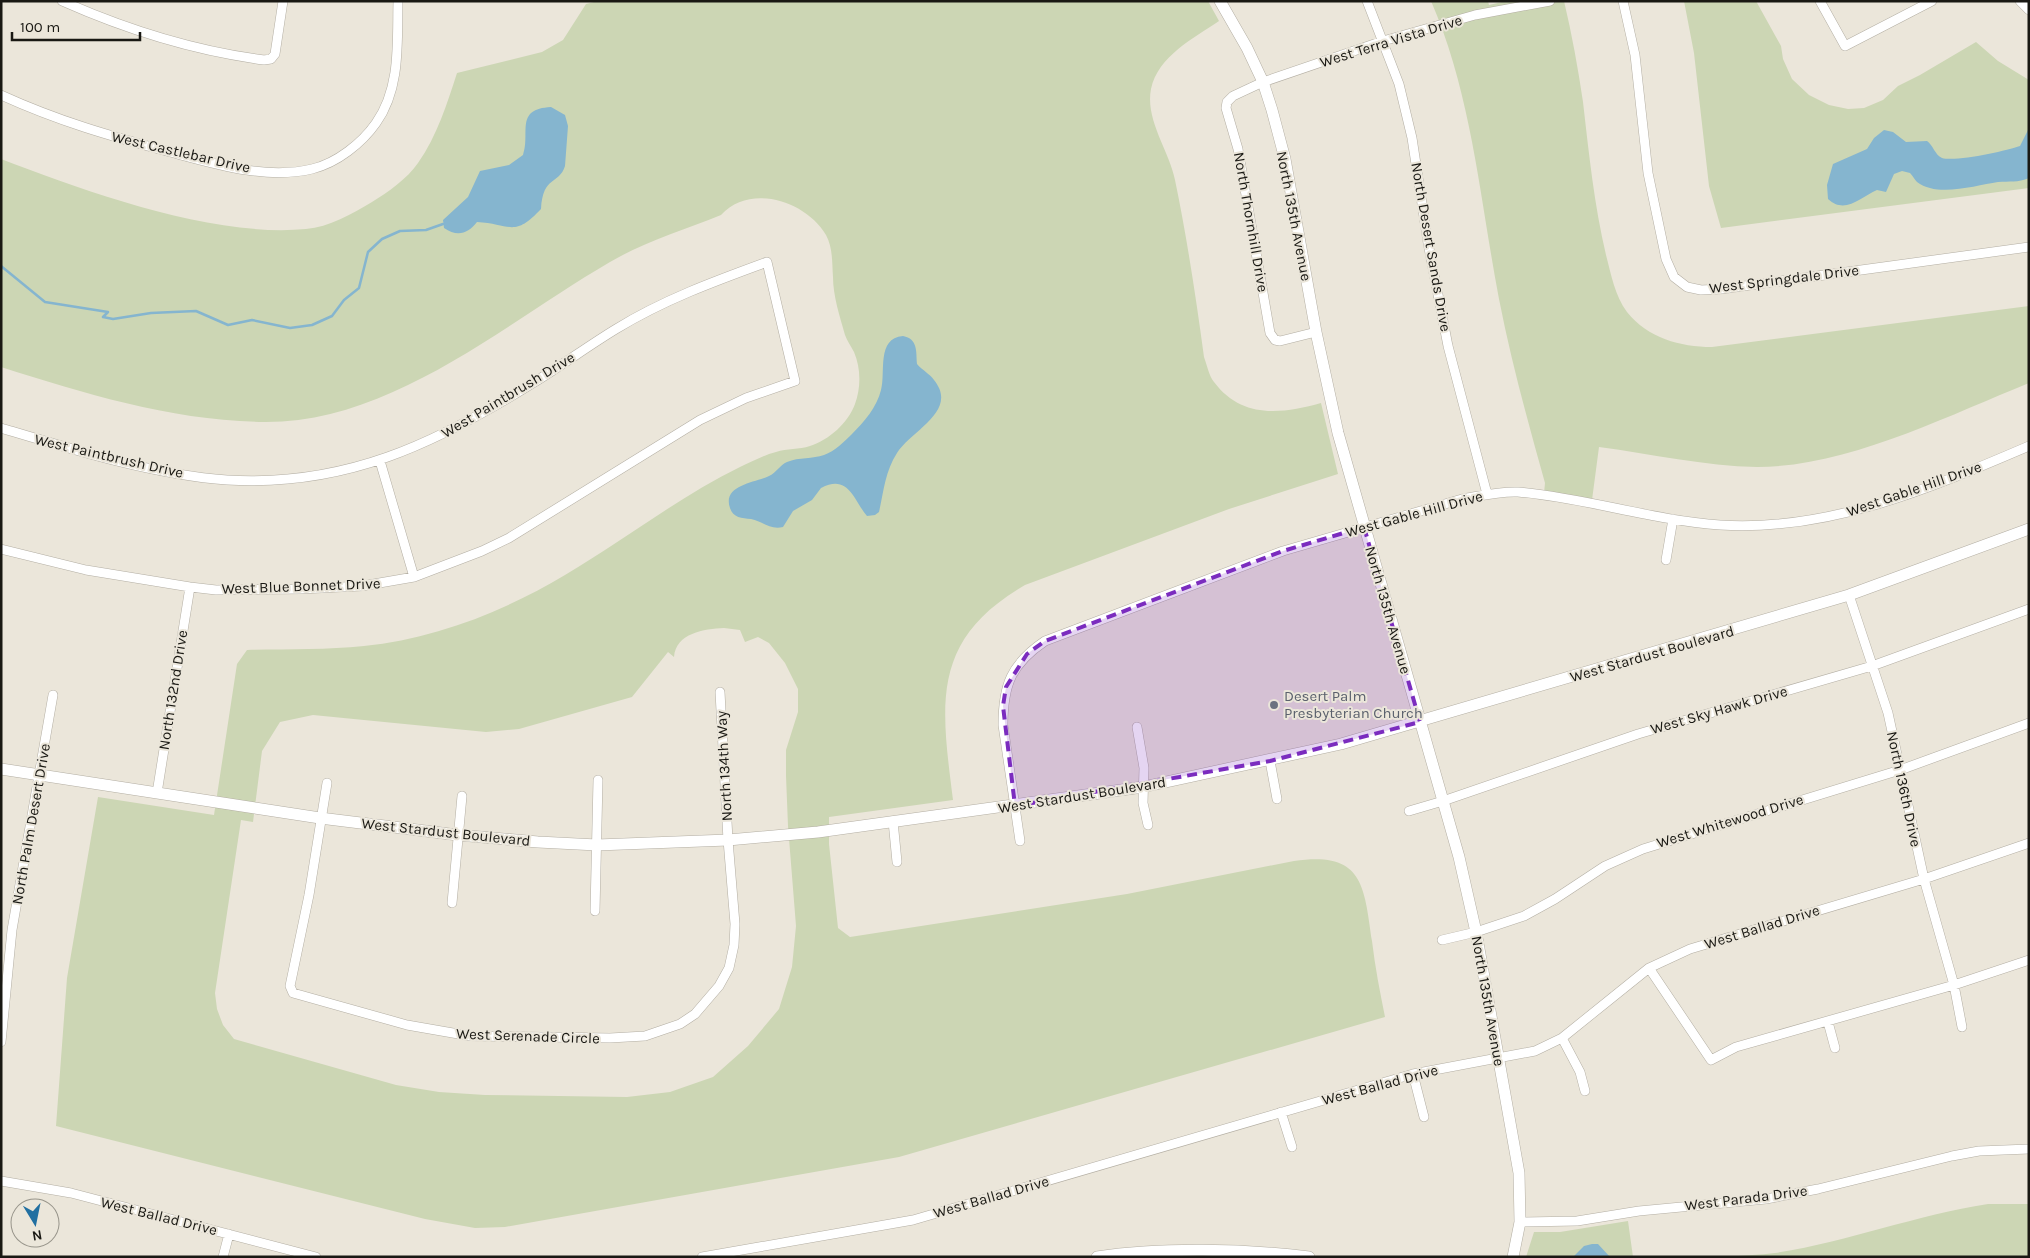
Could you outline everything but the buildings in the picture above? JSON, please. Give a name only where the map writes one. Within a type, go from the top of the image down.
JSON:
[{"type":"street","points":[[62,1],[120,24],[197,47],[264,60],[271,59],[276,54],[283,1]]},
{"type":"street","name":"West Castlebar Drive","points":[[1,95],[41,114],[89,131],[219,164],[283,172],[314,168],[348,152],[376,123],[390,94],[397,60],[398,1]]},
{"type":"street","name":"North 135th Avenue","points":[[1220,1],[1247,48],[1263,82],[1285,159],[1316,332],[1338,433],[1444,801],[1476,932],[1519,1173],[1520,1222],[1513,1257]]},
{"type":"street","name":"North Desert Sands Drive","points":[[1367,1],[1399,84],[1412,138],[1428,243],[1448,346],[1487,494]]},
{"type":"street","name":"West Terra Vista Drive","points":[[1263,82],[1383,41],[1475,15],[1550,1]]},
{"type":"street","name":"West Springdale Drive","points":[[1623,1],[1635,55],[1654,212],[1666,259],[1674,278],[1687,287],[1701,290],[1722,289],[2029,247]]},
{"type":"street","points":[[1820,1],[1846,46],[1932,1]]},
{"type":"street","points":[[2020,1],[2029,10]]},
{"type":"street","name":"North Thornhill Drive","points":[[1263,82],[1233,96],[1226,108],[1238,149],[1270,332],[1275,340],[1280,341],[1316,332]]},
{"type":"street","name":"West Blue Bonnet Drive","points":[[1,549],[86,570],[190,587],[244,590],[342,588],[385,583],[414,577],[482,551],[509,538],[700,420],[746,398],[795,381],[767,262]]},
{"type":"street","name":"West Paintbrush Drive","points":[[2,432],[184,475],[227,480],[305,478],[380,461],[433,440],[477,416],[616,328],[658,305],[767,262]]},
{"type":"street","name":"West Gable Hill Drive","points":[[1015,806],[1003,725],[1003,706],[1006,687],[1027,654],[1045,641],[1283,551],[1487,494],[1517,492],[1720,525],[1798,522],[1841,515],[1937,483],[2029,446]]},
{"type":"street","points":[[380,461],[414,577]]},
{"type":"street","points":[[1666,560],[1674,519]]},
{"type":"street","name":"West Stardust Boulevard","points":[[1,769],[320,818],[458,836],[597,845],[728,840],[818,832],[1144,787],[1341,744],[1848,595],[2029,529]]},
{"type":"street","name":"North 132nd Drive","points":[[157,793],[190,587]]},
{"type":"street","name":"North 136th Drive","points":[[1848,595],[1888,713],[1924,879],[1954,984],[1962,1027]]},
{"type":"street","name":"West Sky Hawk Drive","points":[[1409,811],[1444,801],[1638,734],[1872,666],[2029,609]]},
{"type":"street","name":"North 134th Way","points":[[720,692],[728,840]]},
{"type":"street","name":"North Palm Desert Drive","points":[[1,1042],[12,930],[41,776],[53,695]]},
{"type":"street","name":"West Whitewood Drive","points":[[1442,940],[1476,932],[1524,916],[1555,899],[1605,866],[1643,848],[1900,770],[2029,723]]},
{"type":"street","points":[[1138,728],[1144,768],[1143,803],[1148,825]]},
{"type":"street","points":[[1270,761],[1277,799]]},
{"type":"street","points":[[595,911],[598,780]]},
{"type":"street","points":[[320,818],[327,783]]},
{"type":"street","points":[[452,903],[462,796]]},
{"type":"street","points":[[1015,806],[1020,841]]},
{"type":"street","name":"West Serenade Circle","points":[[320,818],[291,991],[297,996],[372,1017],[470,1036],[610,1038],[645,1036],[680,1024],[695,1014],[719,986],[729,968],[734,945],[735,924],[728,840]]},
{"type":"street","points":[[893,821],[897,862]]},
{"type":"street","name":"West Ballad Drive","points":[[702,1257],[913,1220],[1413,1074],[1535,1051],[1562,1038],[1649,968],[1690,949],[1924,879],[2029,842]]},
{"type":"street","points":[[1649,968],[1710,1060],[1736,1047],[1828,1022],[2029,960]]},
{"type":"street","points":[[1828,1022],[1835,1048]]},
{"type":"street","points":[[1562,1038],[1580,1072],[1585,1091]]},
{"type":"street","points":[[1413,1074],[1424,1117]]},
{"type":"street","points":[[1281,1112],[1292,1147]]},
{"type":"street","name":"West Parada Drive","points":[[1520,1222],[1577,1221],[1639,1211],[1766,1199],[1818,1189],[1952,1156],[1979,1151],[2029,1149]]},
{"type":"street","name":"West Ballad Drive","points":[[1,1181],[71,1194],[316,1257]]},
{"type":"street","points":[[223,1257],[229,1234]]},
{"type":"street","points":[[1097,1257],[1144,1252],[1248,1252],[1310,1257]]},
{"type":"highlighted area","points":[[1364,527],[1420,722],[1270,761],[1015,806],[1003,706],[1006,687],[1027,654],[1045,641],[1283,551]]},
{"type":"green space","points":[[598,1],[1208,1],[1219,21],[1188,41],[1169,57],[1155,77],[1150,101],[1154,124],[1175,180],[1191,268],[1204,357],[1209,374],[1214,382],[1225,394],[1250,408],[1277,411],[1291,410],[1321,403],[1338,474],[1229,509],[1025,585],[994,606],[972,628],[957,652],[949,677],[945,704],[953,800],[829,817],[829,844],[838,928],[850,937],[1127,894],[1294,861],[1317,859],[1334,861],[1347,867],[1356,876],[1362,888],[1385,1017],[899,1157],[505,1227],[475,1228],[425,1219],[56,1126],[67,978],[98,797],[214,815],[237,664],[247,650],[335,648],[390,642],[443,630],[518,600],[587,562],[673,505],[717,479],[771,453],[806,447],[824,440],[843,424],[852,411],[857,398],[859,378],[856,358],[845,335],[837,306],[833,284],[831,250],[826,235],[817,223],[792,205],[762,198],[747,200],[733,205],[721,215],[650,242],[623,255],[570,286],[446,365],[402,388],[357,406],[311,418],[264,422],[197,417],[98,396],[1,367],[1,159],[111,198],[192,220],[270,230],[306,229],[323,226],[348,215],[378,198],[397,185],[414,169],[425,153],[436,131],[457,73],[542,52],[563,40],[586,4]],"holes":[[[724,628],[740,630],[745,642],[758,637],[769,643],[785,663],[798,689],[798,712],[786,750],[788,826],[796,926],[792,967],[779,1009],[748,1046],[713,1077],[670,1092],[627,1097],[485,1095],[439,1092],[396,1085],[234,1039],[223,1025],[217,1009],[215,993],[241,820],[253,822],[262,751],[280,722],[313,715],[486,732],[519,729],[632,697],[668,652],[674,657],[680,642],[685,638],[700,631]]]},
{"type":"green space","points":[[1431,1],[1488,1],[1489,5],[1506,1],[1564,1],[1579,77],[1595,198],[1606,255],[1619,299],[1635,321],[1645,328],[1677,343],[1712,347],[2029,306],[2029,383],[1896,437],[1826,459],[1791,465],[1737,466],[1599,447],[1592,500],[1544,493],[1545,483],[1520,391],[1504,322],[1466,110],[1445,37]]},
{"type":"green space","points":[[1684,1],[1756,1],[1781,46],[1783,59],[1792,79],[1809,95],[1829,105],[1848,109],[1864,108],[1883,100],[1898,86],[1976,42],[1998,61],[2029,80],[2029,188],[1721,228],[1709,186],[1694,53]]},
{"type":"green space","points":[[1988,1204],[2029,1204],[2029,1257],[1729,1257],[1775,1253],[1802,1248],[1934,1215]]},
{"type":"green space","points":[[1628,1221],[1633,1257],[1526,1257],[1534,1232],[1560,1232]]},
{"type":"water","points":[[551,107],[565,115],[568,126],[565,166],[559,176],[548,185],[542,198],[541,209],[524,224],[518,226],[512,227],[477,222],[466,232],[462,233],[453,233],[444,228],[443,220],[468,197],[480,171],[509,165],[523,155],[526,124],[532,112]]},
{"type":"water","points":[[2029,128],[2029,178],[2025,180],[1946,190],[1926,187],[1917,182],[1910,173],[1902,171],[1894,174],[1886,192],[1877,190],[1847,205],[1834,203],[1828,199],[1827,185],[1833,164],[1867,149],[1874,138],[1884,130],[1893,132],[1906,142],[1927,141],[1940,157],[1958,159],[2004,151],[2020,146]]},
{"type":"water","points":[[903,336],[914,343],[917,364],[934,380],[940,391],[941,401],[931,420],[904,445],[893,460],[885,481],[879,512],[875,515],[867,516],[850,491],[844,486],[830,484],[821,488],[812,500],[793,511],[783,527],[771,527],[756,520],[738,517],[733,514],[729,500],[735,490],[769,476],[787,462],[828,453],[839,446],[857,429],[870,414],[879,396],[885,349],[895,338]]},
{"type":"water","points":[[1598,1244],[1610,1257],[1573,1257],[1584,1246]]},
{"type":"waterway","points":[[1,266],[45,302],[108,312],[103,317],[113,319],[151,313],[196,311],[228,325],[252,320],[290,328],[312,325],[332,316],[344,300],[359,288],[368,252],[382,239],[400,231],[426,230],[443,224]]},
{"type":"place","name":"Desert Palm Presbyterian Church","points":[[1274,705]]}]
